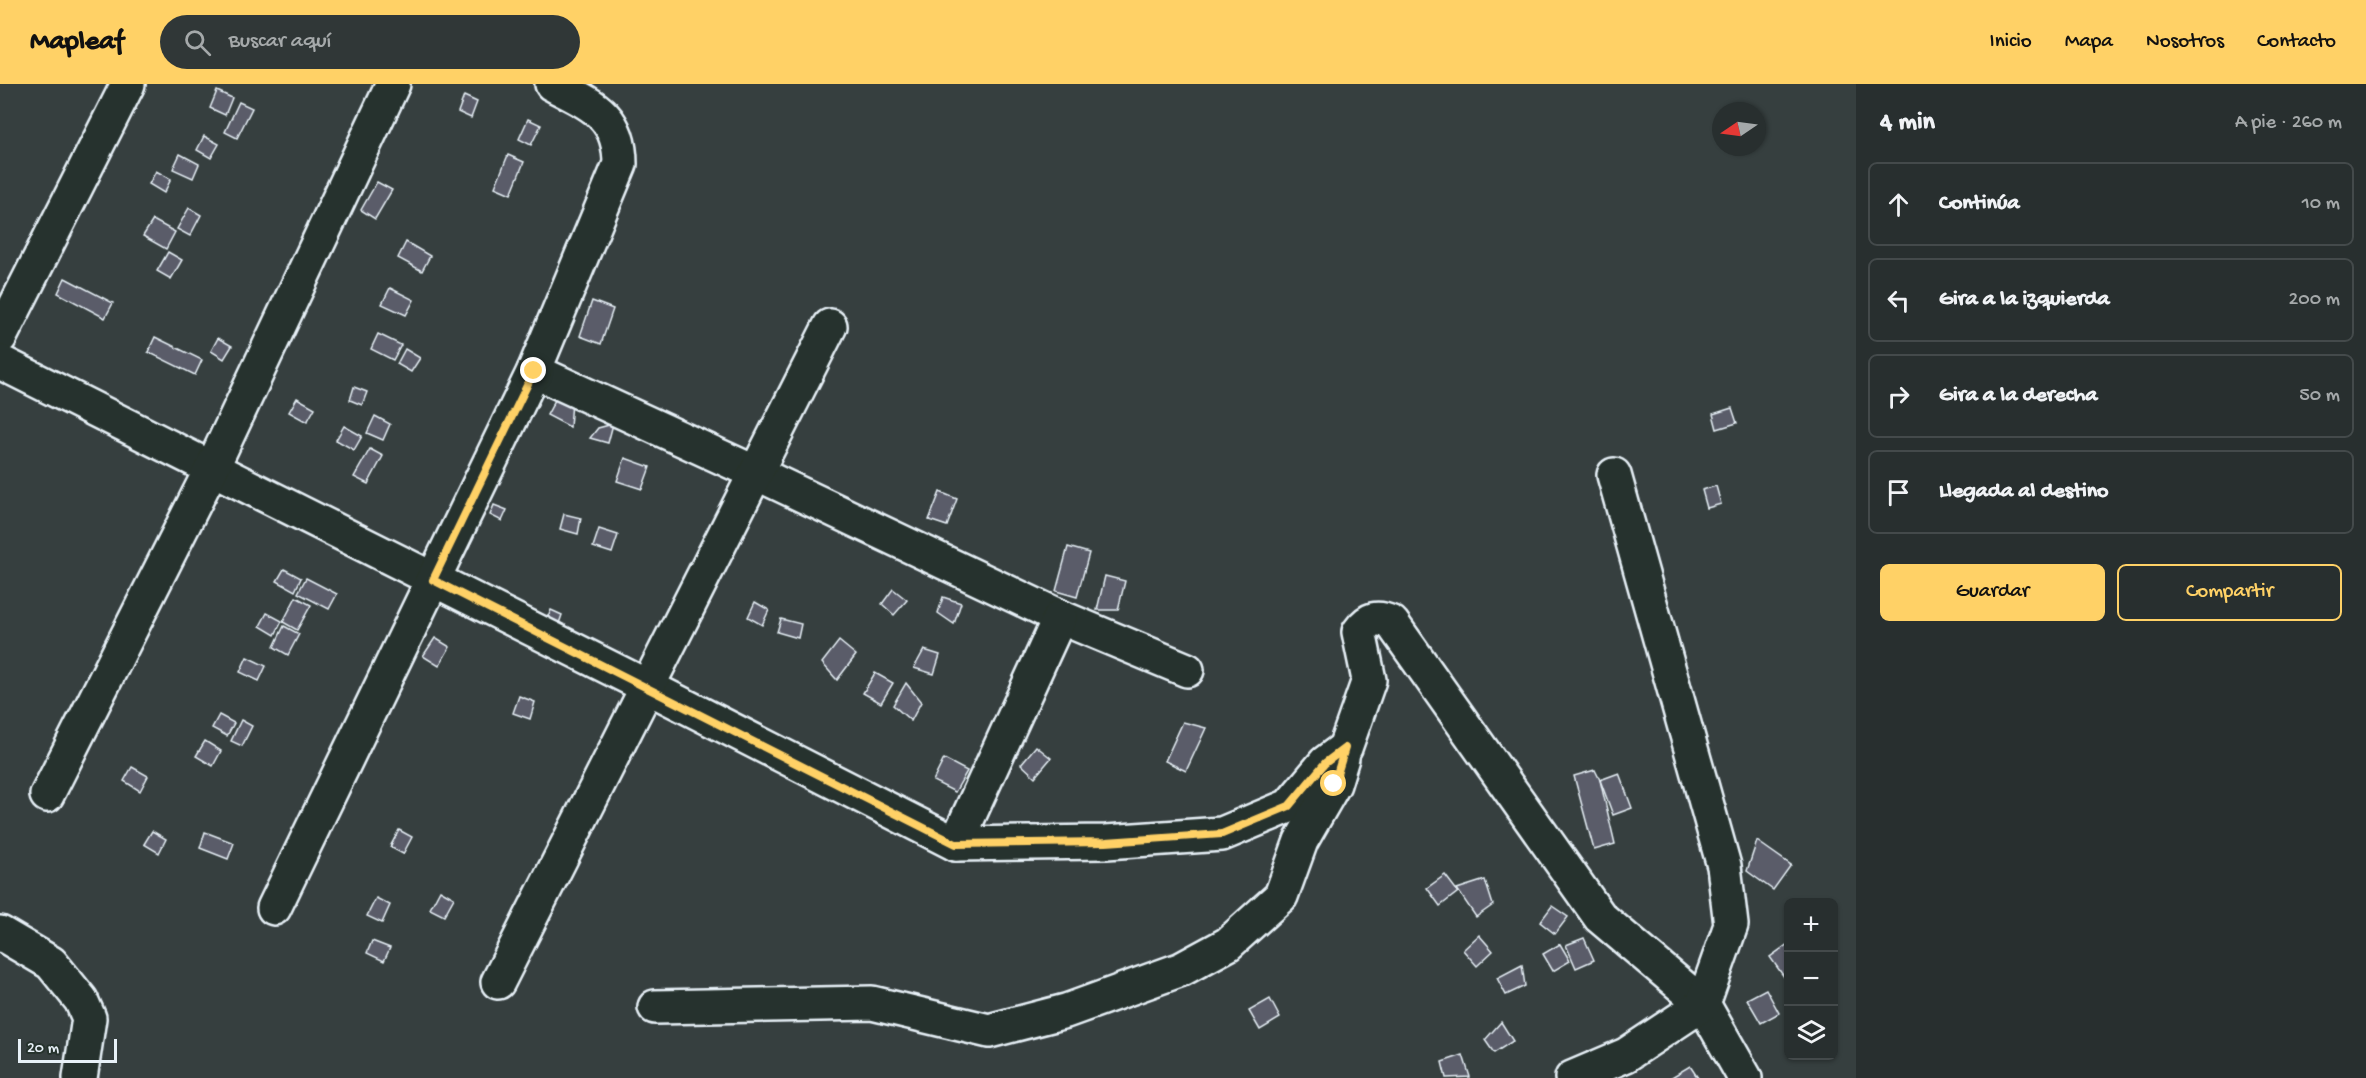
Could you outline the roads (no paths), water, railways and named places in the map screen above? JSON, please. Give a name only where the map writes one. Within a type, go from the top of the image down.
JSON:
[{"type":"street","points":[[0,337],[128,84]]},
{"type":"street","points":[[47,795],[212,468],[393,84]]},
{"type":"street","points":[[274,908],[534,371],[620,164],[620,146],[615,130],[605,116],[592,105],[552,84]]},
{"type":"street","points":[[498,982],[830,326]]},
{"type":"street","points":[[0,362],[956,844],[1106,842],[1222,834],[1289,806],[1325,763],[1345,748]]},
{"type":"street","points":[[534,371],[1060,617],[1187,670]]},
{"type":"street","points":[[1572,1078],[1626,1054],[1703,1004],[1731,925],[1724,866],[1614,475]]},
{"type":"street","points":[[956,844],[1060,617]]},
{"type":"street","points":[[655,1007],[872,1003],[989,1031],[1066,1011],[1182,969],[1228,944],[1281,896],[1300,841],[1334,784],[1369,680],[1359,632],[1367,621],[1380,618],[1392,623],[1600,917],[1703,1004],[1745,1078]]},
{"type":"street","points":[[0,933],[51,963],[81,1000],[89,1018],[80,1078]]}]
